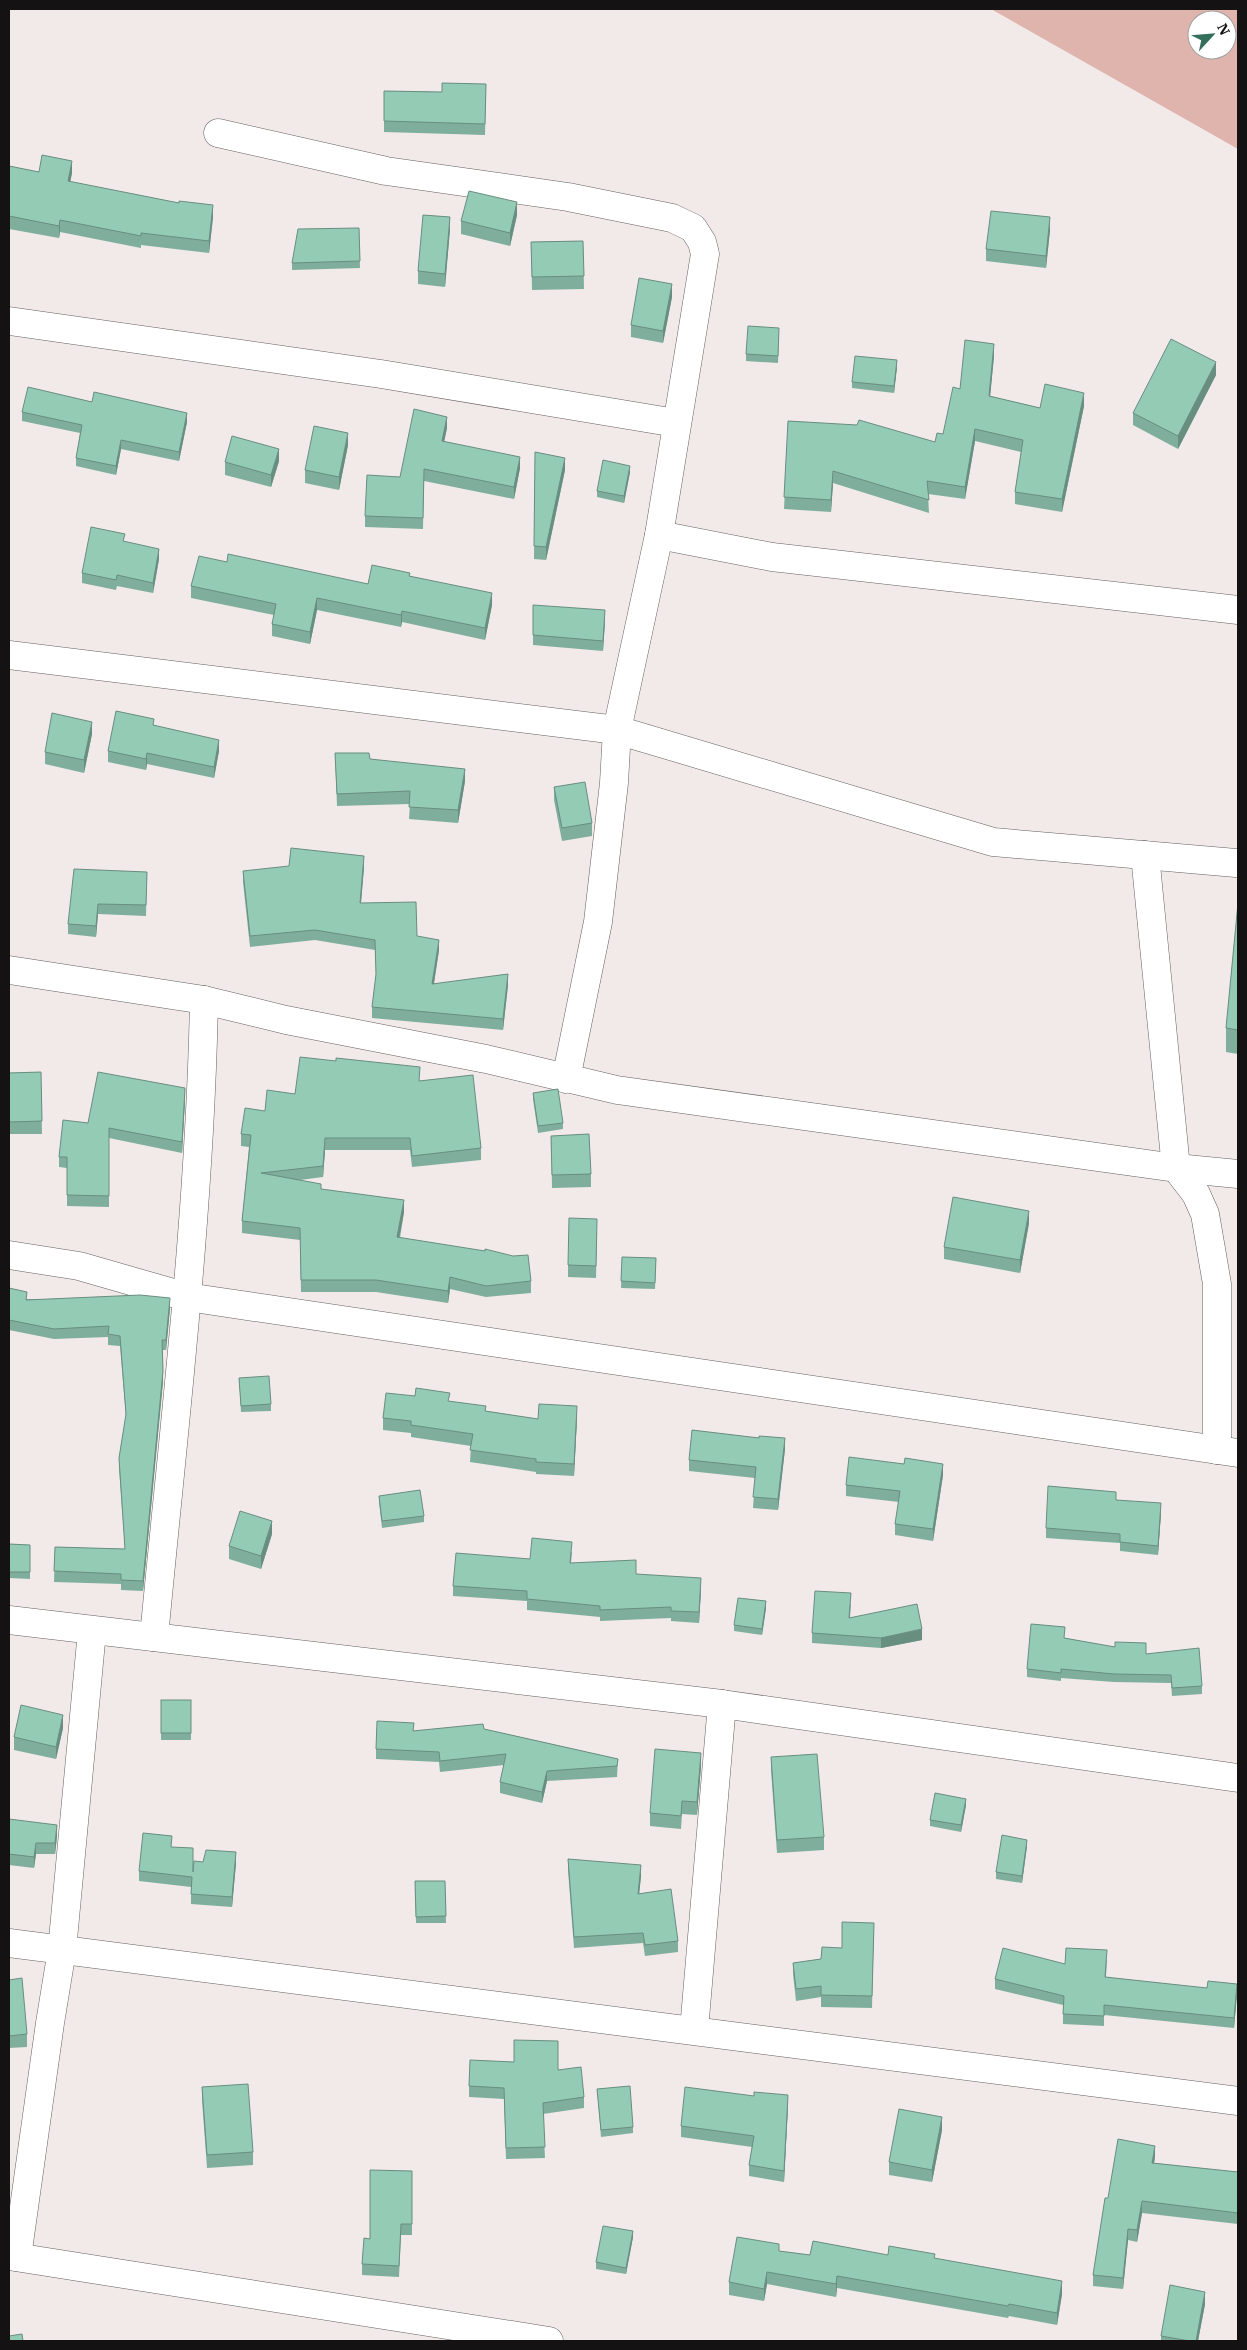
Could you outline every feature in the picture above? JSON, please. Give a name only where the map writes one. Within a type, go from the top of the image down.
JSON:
[{"type":"street","points":[[218,133],[386,171],[568,197],[672,218],[694,228],[702,242],[705,254],[659,535],[617,730],[614,783],[598,922],[566,1079]]},
{"type":"street","points":[[9,321],[381,374],[676,423]]},
{"type":"street","points":[[659,535],[772,557],[1238,610]]},
{"type":"street","points":[[9,655],[617,730],[993,842],[1236,863]]},
{"type":"street","points":[[9,1255],[79,1266],[187,1297],[1227,1451],[1217,1284],[1204,1214],[1196,1194],[1176,1168],[1145,855]]},
{"type":"street","points":[[9,970],[204,1000],[296,1022],[486,1059],[617,1090],[1176,1168],[1238,1174]]},
{"type":"street","points":[[154,1637],[187,1297],[202,1082],[204,1000]]},
{"type":"street","points":[[9,1620],[722,1704],[1238,1778]]},
{"type":"street","points":[[92,1631],[62,1950],[13,2256],[549,2341]]},
{"type":"street","points":[[694,2030],[722,1704]]},
{"type":"street","points":[[9,1943],[1238,2101]]},
{"type":"shaded area","points":[[991,9],[1238,9],[1238,149]]},
{"type":"building","points":[[442,83],[486,84],[485,124],[384,121],[384,91],[442,92]]},
{"type":"building","points":[[42,155],[72,161],[68,181],[179,203],[179,201],[213,205],[209,241],[141,233],[141,236],[60,220],[59,226],[9,216],[9,166],[39,172]]},
{"type":"building","points":[[469,191],[517,202],[510,233],[461,221]]},
{"type":"building","points":[[991,211],[1050,217],[1046,256],[986,249]]},
{"type":"building","points":[[423,215],[450,217],[445,274],[418,271]]},
{"type":"building","points":[[359,228],[360,261],[292,263],[298,229]]},
{"type":"building","points":[[583,241],[584,276],[532,277],[531,242]]},
{"type":"building","points":[[639,278],[672,284],[663,331],[631,325]]},
{"type":"building","points":[[748,326],[779,328],[778,356],[746,354]]},
{"type":"building","points":[[1171,339],[1216,362],[1178,436],[1133,413]]},
{"type":"building","points":[[965,340],[994,344],[989,396],[1040,408],[1045,384],[1084,393],[1062,499],[1015,492],[1023,440],[975,429],[965,487],[927,481],[929,500],[833,471],[831,500],[784,497],[788,421],[857,425],[859,420],[935,442],[937,433],[943,434],[953,387],[960,389]]},
{"type":"building","points":[[855,356],[897,360],[894,386],[852,382]]},
{"type":"building","points":[[28,387],[92,402],[94,392],[187,413],[179,452],[121,440],[116,466],[76,458],[82,425],[22,412]]},
{"type":"building","points":[[414,409],[447,417],[442,441],[520,457],[514,487],[424,469],[423,518],[365,516],[367,475],[400,477]]},
{"type":"building","points":[[314,426],[348,433],[339,477],[305,470]]},
{"type":"building","points":[[232,436],[279,449],[271,475],[225,462]]},
{"type":"building","points":[[535,452],[565,458],[546,547],[534,546]]},
{"type":"building","points":[[603,460],[630,466],[624,496],[597,491]]},
{"type":"building","points":[[91,527],[125,534],[123,541],[159,549],[153,583],[117,575],[116,580],[82,573]]},
{"type":"building","points":[[228,554],[368,584],[372,565],[410,573],[409,576],[492,593],[485,628],[402,611],[401,615],[317,598],[310,632],[272,624],[276,604],[191,586],[199,556],[227,562]]},
{"type":"building","points":[[533,605],[605,610],[603,641],[533,635]]},
{"type":"building","points":[[116,711],[154,719],[153,725],[219,740],[214,767],[147,753],[146,759],[108,751]]},
{"type":"building","points":[[52,713],[92,722],[84,760],[45,752]]},
{"type":"building","points":[[335,753],[369,753],[370,759],[465,769],[458,810],[409,807],[410,791],[337,794]]},
{"type":"building","points":[[585,782],[592,823],[562,828],[554,787]]},
{"type":"building","points":[[291,848],[364,856],[360,903],[416,902],[417,936],[439,940],[432,984],[508,974],[503,1019],[372,1007],[376,974],[375,940],[315,930],[250,936],[243,871],[289,866]]},
{"type":"building","points":[[74,869],[147,872],[146,905],[98,904],[96,926],[68,924]]},
{"type":"building","points":[[1238,903],[1238,1030],[1226,1028]]},
{"type":"building","points":[[300,1057],[336,1061],[336,1058],[420,1067],[419,1081],[473,1075],[481,1148],[412,1156],[410,1138],[325,1138],[323,1166],[261,1173],[321,1184],[321,1189],[404,1200],[397,1237],[485,1251],[485,1249],[513,1256],[528,1255],[531,1281],[486,1286],[450,1277],[448,1291],[376,1280],[301,1280],[300,1228],[242,1221],[251,1135],[241,1134],[245,1108],[265,1111],[267,1090],[295,1094]]},
{"type":"building","points":[[41,1072],[42,1121],[9,1122],[9,1073]]},
{"type":"building","points":[[98,1072],[185,1088],[182,1142],[109,1128],[109,1196],[67,1195],[67,1157],[59,1157],[63,1120],[88,1123]]},
{"type":"building","points":[[558,1089],[563,1123],[538,1126],[533,1093]]},
{"type":"building","points":[[589,1134],[591,1174],[552,1175],[551,1136]]},
{"type":"building","points":[[953,1197],[1029,1211],[1020,1260],[944,1247]]},
{"type":"building","points":[[569,1218],[597,1219],[596,1266],[568,1265]]},
{"type":"building","points":[[622,1257],[656,1258],[655,1283],[621,1281]]},
{"type":"building","points":[[9,1288],[27,1292],[26,1300],[140,1295],[170,1298],[166,1340],[162,1340],[163,1371],[143,1581],[121,1580],[121,1574],[54,1571],[55,1547],[125,1549],[119,1458],[126,1414],[120,1336],[108,1334],[109,1326],[54,1329],[9,1320]]},
{"type":"building","points":[[269,1376],[271,1404],[241,1406],[239,1378]]},
{"type":"building","points":[[416,1388],[450,1393],[448,1401],[486,1406],[485,1411],[538,1419],[539,1404],[577,1406],[574,1464],[536,1462],[536,1459],[470,1450],[473,1434],[411,1425],[411,1421],[383,1418],[386,1393],[415,1396]]},
{"type":"building","points":[[692,1430],[759,1438],[759,1436],[785,1438],[778,1499],[753,1497],[756,1467],[689,1460]]},
{"type":"building","points":[[849,1457],[904,1464],[905,1458],[943,1464],[933,1529],[895,1524],[900,1491],[846,1485]]},
{"type":"building","points":[[1048,1486],[1116,1492],[1116,1500],[1161,1503],[1158,1546],[1120,1542],[1120,1534],[1046,1528]]},
{"type":"building","points":[[420,1490],[424,1516],[382,1521],[379,1496]]},
{"type":"building","points":[[240,1511],[272,1521],[261,1556],[229,1546]]},
{"type":"building","points":[[532,1538],[572,1542],[570,1563],[636,1560],[636,1574],[701,1578],[699,1612],[671,1611],[671,1607],[600,1610],[600,1606],[527,1599],[527,1591],[453,1586],[456,1553],[530,1559]]},
{"type":"building","points":[[9,1544],[30,1545],[30,1572],[9,1572]]},
{"type":"building","points":[[815,1591],[851,1593],[849,1618],[917,1604],[922,1629],[881,1638],[812,1633]]},
{"type":"building","points":[[738,1598],[766,1601],[762,1629],[734,1625]]},
{"type":"building","points":[[1031,1624],[1065,1627],[1064,1638],[1115,1647],[1115,1642],[1146,1643],[1146,1654],[1199,1648],[1202,1686],[1172,1688],[1171,1675],[1114,1674],[1061,1669],[1061,1673],[1027,1669]]},
{"type":"building","points":[[161,1700],[191,1700],[191,1733],[161,1733]]},
{"type":"building","points":[[21,1705],[63,1715],[56,1747],[14,1737]]},
{"type":"building","points":[[377,1721],[414,1723],[413,1731],[483,1724],[484,1729],[618,1759],[617,1766],[547,1771],[542,1792],[500,1782],[506,1754],[440,1761],[439,1752],[376,1749]]},
{"type":"building","points":[[655,1749],[701,1753],[697,1802],[682,1801],[681,1816],[650,1813]]},
{"type":"building","points":[[817,1754],[824,1837],[777,1840],[771,1757]]},
{"type":"building","points":[[935,1793],[966,1799],[961,1825],[930,1820]]},
{"type":"building","points":[[9,1819],[57,1825],[55,1843],[36,1843],[34,1857],[9,1854]]},
{"type":"building","points":[[143,1833],[172,1836],[171,1847],[193,1848],[193,1872],[194,1861],[203,1862],[206,1850],[236,1852],[232,1897],[191,1894],[192,1877],[139,1871]]},
{"type":"building","points":[[1002,1835],[1027,1840],[1022,1876],[996,1872]]},
{"type":"building","points":[[568,1859],[641,1865],[638,1894],[671,1889],[678,1941],[645,1945],[643,1933],[574,1937]]},
{"type":"building","points":[[415,1881],[445,1881],[446,1916],[416,1917]]},
{"type":"building","points":[[842,1922],[874,1923],[872,1996],[821,1995],[821,1986],[796,1989],[793,1963],[821,1959],[822,1947],[842,1948]]},
{"type":"building","points":[[1003,1948],[1065,1964],[1066,1948],[1107,1950],[1105,1977],[1207,1988],[1208,1981],[1237,1984],[1234,2018],[1104,2005],[1104,2016],[1063,2014],[1064,1996],[995,1979]]},
{"type":"building","points":[[22,1978],[27,2034],[9,2036],[9,1980]]},
{"type":"building","points":[[514,2040],[558,2041],[558,2070],[581,2067],[584,2097],[543,2103],[545,2147],[506,2148],[504,2088],[469,2086],[470,2060],[514,2062]]},
{"type":"building","points":[[248,2084],[253,2152],[207,2155],[202,2087]]},
{"type":"building","points":[[630,2086],[633,2127],[601,2130],[597,2089]]},
{"type":"building","points":[[685,2087],[754,2096],[754,2092],[788,2095],[784,2171],[749,2165],[754,2136],[681,2126]]},
{"type":"building","points":[[899,2109],[942,2117],[932,2170],[889,2162]]},
{"type":"building","points":[[1118,2139],[1155,2146],[1152,2163],[1238,2172],[1238,2213],[1142,2201],[1137,2230],[1128,2229],[1123,2278],[1093,2275],[1105,2198],[1108,2198]]},
{"type":"building","points":[[370,2170],[412,2171],[412,2224],[401,2224],[399,2266],[362,2264],[364,2238],[370,2239]]},
{"type":"building","points":[[603,2226],[633,2231],[626,2268],[596,2262]]},
{"type":"building","points":[[737,2237],[779,2244],[779,2251],[810,2255],[813,2241],[888,2255],[889,2246],[935,2254],[934,2258],[1062,2281],[1057,2313],[837,2276],[836,2284],[767,2272],[764,2289],[729,2282]]},
{"type":"building","points":[[1170,2285],[1205,2292],[1196,2341],[1161,2336]]},
{"type":"building","points":[[22,2334],[23,2341],[9,2341],[9,2336]]}]
